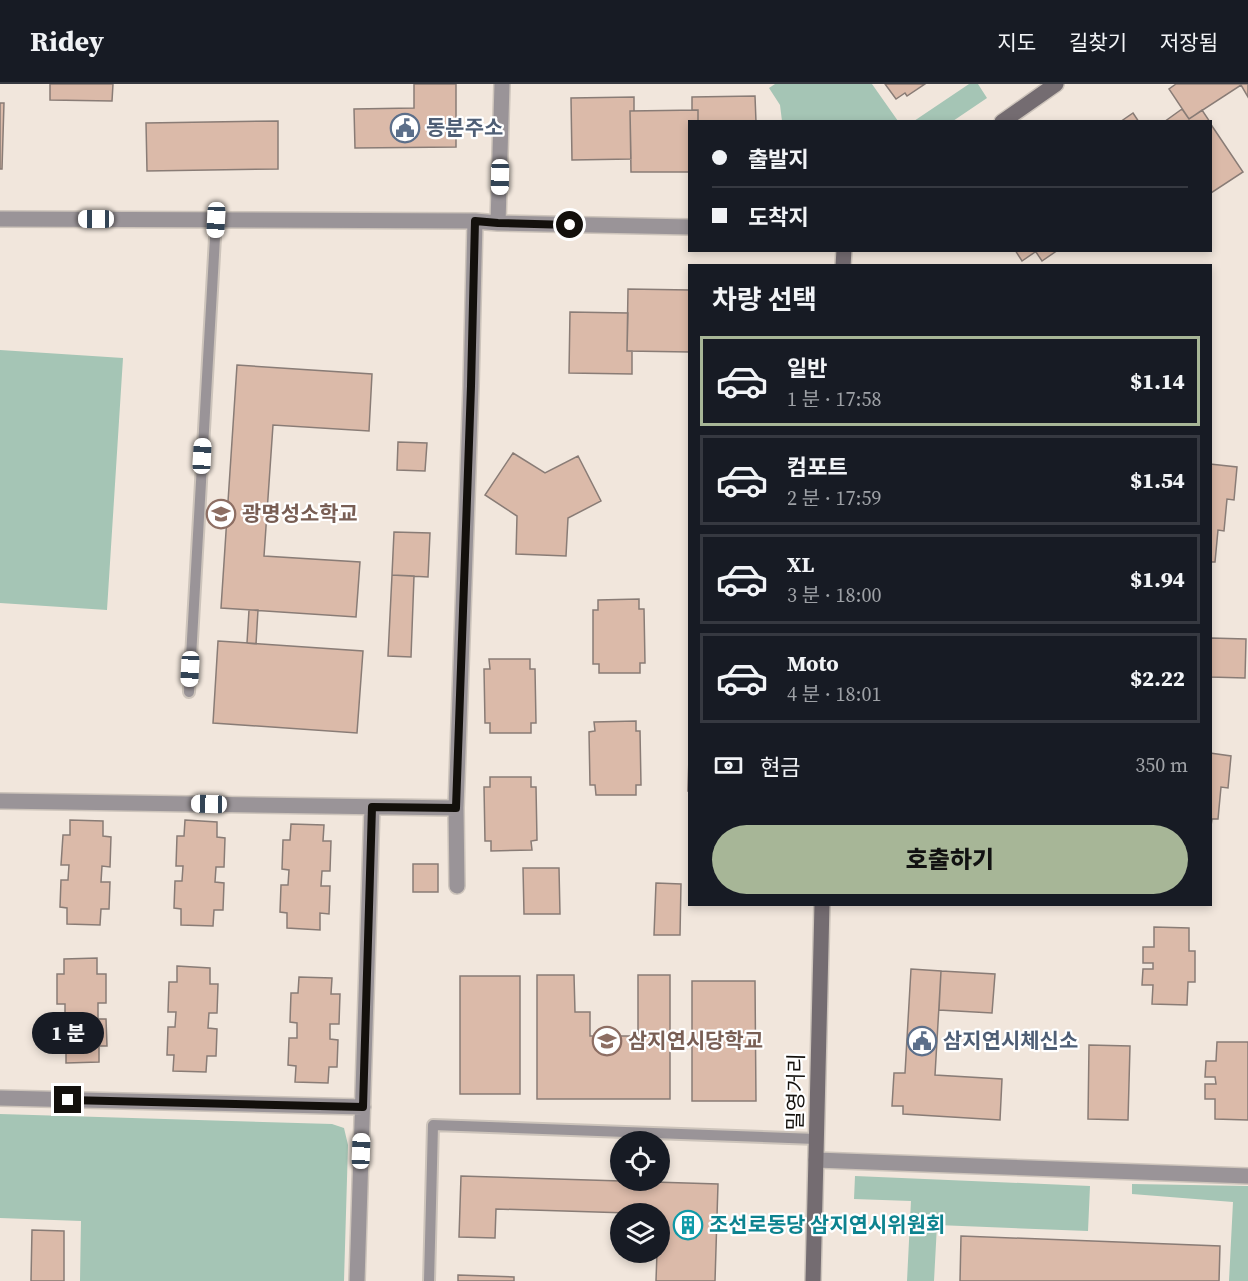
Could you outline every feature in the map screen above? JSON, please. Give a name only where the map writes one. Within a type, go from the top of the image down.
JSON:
[{"type":"main road","points":[[1005,120],[1056,84]]},
{"type":"main road","name":"밀영거리","points":[[813,1281],[822,906]]},
{"type":"street","points":[[498,223],[502,84]]},
{"type":"street","points":[[0,219],[475,221],[688,227]]},
{"type":"street","points":[[457,886],[456,808],[475,221]]},
{"type":"street","points":[[0,801],[456,808]]},
{"type":"street","points":[[357,1281],[372,807]]},
{"type":"street","points":[[0,1098],[363,1107]]},
{"type":"street","points":[[816,1160],[1248,1176]]},
{"type":"lane","points":[[189,692],[216,220]]},
{"type":"lane","points":[[429,1281],[433,1125],[816,1138]]},
{"type":"green space","points":[[775,84],[872,84],[897,120],[782,120],[780,105],[769,88]]},
{"type":"green space","points":[[969,84],[978,84],[987,98],[954,120],[915,120]]},
{"type":"green space","points":[[0,350],[123,358],[107,610],[0,603]]},
{"type":"green space","points":[[0,1114],[332,1124],[344,1128],[348,1145],[344,1281],[80,1281],[81,1221],[0,1218]]},
{"type":"green space","points":[[855,1176],[1090,1186],[1088,1231],[937,1225],[934,1281],[907,1281],[911,1201],[854,1199]]},
{"type":"green space","points":[[1132,1184],[1248,1186],[1248,1281],[1229,1281],[1233,1202],[1132,1194]]},
{"type":"building","points":[[50,84],[113,84],[112,101],[50,100]]},
{"type":"building","name":"동분주소","points":[[414,84],[456,84],[456,147],[355,148],[354,109],[414,108]]},
{"type":"building","points":[[885,84],[925,84],[907,96],[905,93],[896,99]]},
{"type":"building","points":[[1176,84],[1248,84],[1248,97],[1241,85],[1189,119],[1169,89]]},
{"type":"building","points":[[755,96],[756,120],[698,120],[698,110],[692,110],[692,97]]},
{"type":"building","points":[[634,97],[634,111],[630,111],[631,159],[572,160],[571,98]]},
{"type":"building","points":[[0,103],[4,103],[2,169],[0,169]]},
{"type":"building","points":[[1182,109],[1189,119],[1202,110],[1209,120],[1167,120]]},
{"type":"building","points":[[698,110],[698,120],[688,120],[688,172],[631,172],[630,111]]},
{"type":"building","points":[[1133,113],[1138,120],[1123,120]]},
{"type":"building","points":[[278,121],[278,169],[147,171],[146,123]]},
{"type":"building","points":[[1212,126],[1243,172],[1212,192]]},
{"type":"building","points":[[1016,252],[1035,252],[1022,261]]},
{"type":"building","points":[[1036,252],[1055,252],[1042,261]]},
{"type":"building","points":[[628,289],[688,290],[688,352],[627,351]]},
{"type":"building","points":[[570,312],[628,313],[627,351],[632,351],[632,374],[569,373]]},
{"type":"building","points":[[237,365],[372,374],[369,431],[273,425],[264,556],[360,562],[356,617],[221,608]]},
{"type":"building","points":[[398,442],[427,443],[425,471],[397,470]]},
{"type":"building","points":[[513,453],[545,473],[578,456],[601,501],[568,518],[566,556],[516,554],[517,516],[485,495]]},
{"type":"building","points":[[1212,464],[1237,467],[1234,500],[1227,499],[1224,531],[1218,530],[1215,562],[1212,562]]},
{"type":"building","points":[[394,532],[430,533],[428,577],[392,575]]},
{"type":"building","points":[[392,575],[414,576],[411,657],[388,656]]},
{"type":"building","points":[[639,599],[639,609],[644,609],[645,663],[640,663],[640,673],[599,673],[599,664],[593,664],[593,610],[598,610],[598,600]]},
{"type":"building","points":[[249,610],[258,610],[256,644],[247,643]]},
{"type":"building","points":[[1212,638],[1246,639],[1245,678],[1212,677]]},
{"type":"building","points":[[218,641],[363,651],[357,733],[213,723]]},
{"type":"building","points":[[489,659],[530,659],[530,669],[535,669],[536,723],[531,723],[531,733],[490,733],[490,723],[485,723],[484,669],[490,669]]},
{"type":"building","points":[[636,721],[636,731],[640,731],[641,785],[636,785],[636,795],[596,795],[595,785],[590,785],[589,732],[595,731],[594,722]]},
{"type":"building","points":[[1212,753],[1231,756],[1228,788],[1221,787],[1218,819],[1212,819]]},
{"type":"building","points":[[490,777],[531,777],[531,787],[536,787],[537,840],[531,841],[532,850],[491,851],[491,841],[485,841],[484,787],[490,787]]},
{"type":"building","points":[[70,820],[103,821],[103,836],[111,837],[110,867],[102,866],[101,882],[110,882],[109,909],[101,909],[100,925],[67,924],[67,908],[60,907],[61,880],[68,880],[69,865],[61,865],[63,835],[70,835]]},
{"type":"building","points":[[185,820],[217,822],[217,837],[225,838],[224,867],[216,867],[215,882],[224,883],[223,910],[214,910],[213,926],[181,925],[181,909],[174,908],[175,881],[182,881],[183,866],[176,866],[177,836],[184,836]]},
{"type":"building","points":[[291,824],[324,825],[323,841],[331,841],[330,871],[322,871],[321,886],[330,886],[329,914],[320,913],[320,930],[287,928],[287,913],[280,912],[281,885],[288,885],[289,870],[282,869],[283,840],[290,840]]},
{"type":"building","points":[[413,864],[438,864],[438,892],[413,892]]},
{"type":"building","points":[[523,868],[559,868],[560,914],[524,914]]},
{"type":"building","points":[[656,883],[681,884],[680,935],[654,935]]},
{"type":"building","points":[[1154,927],[1189,928],[1189,951],[1195,951],[1195,982],[1188,982],[1187,1005],[1152,1004],[1153,985],[1142,985],[1143,969],[1153,969],[1153,963],[1143,963],[1143,947],[1154,947]]},
{"type":"building","points":[[97,958],[97,974],[106,974],[106,1003],[98,1003],[98,1019],[106,1019],[107,1046],[99,1046],[99,1062],[66,1063],[66,1047],[58,1047],[58,1020],[65,1019],[65,1004],[57,1004],[57,974],[64,974],[64,959]]},
{"type":"building","points":[[177,966],[210,968],[210,984],[218,984],[217,1013],[209,1013],[208,1028],[217,1029],[216,1056],[207,1056],[206,1072],[173,1071],[174,1055],[167,1055],[168,1027],[175,1027],[176,1012],[168,1012],[169,982],[177,982]]},
{"type":"building","name":"삼지연시체신소","points":[[911,969],[941,971],[935,1075],[1002,1079],[1000,1120],[903,1114],[903,1106],[892,1106],[894,1073],[905,1073]]},
{"type":"building","points":[[941,971],[995,974],[992,1013],[939,1010]]},
{"type":"building","points":[[537,975],[574,975],[575,1012],[590,1012],[590,1036],[638,1036],[638,975],[670,975],[670,1099],[537,1099]]},
{"type":"building","points":[[460,976],[520,976],[520,1094],[460,1094]]},
{"type":"building","points":[[299,977],[332,978],[331,994],[340,994],[339,1024],[330,1024],[330,1039],[338,1040],[337,1067],[329,1067],[328,1083],[295,1082],[296,1066],[288,1065],[289,1038],[297,1038],[297,1023],[290,1022],[291,993],[298,993]]},
{"type":"building","points":[[692,981],[755,981],[756,1101],[692,1101]]},
{"type":"building","points":[[1217,1042],[1248,1042],[1248,1120],[1215,1119],[1215,1099],[1205,1099],[1205,1084],[1216,1084],[1215,1077],[1205,1077],[1206,1061],[1216,1061]]},
{"type":"building","points":[[1089,1045],[1130,1046],[1128,1120],[1088,1119]]},
{"type":"building","name":"조선로동당 삼지연시위원회","points":[[461,1176],[610,1181],[610,1191],[670,1191],[670,1183],[718,1184],[715,1281],[656,1281],[657,1263],[670,1263],[670,1203],[610,1203],[610,1212],[496,1209],[495,1238],[459,1237]]},
{"type":"building","points":[[32,1230],[64,1231],[64,1281],[31,1281]]},
{"type":"building","points":[[961,1236],[1220,1246],[1219,1281],[960,1281]]},
{"type":"building","points":[[458,1275],[514,1277],[514,1281],[458,1281]]},
{"type":"place","name":"동분주소","points":[[405,128]]},
{"type":"place","name":"광명성소학교","points":[[221,514]]},
{"type":"place","name":"삼지연시당학교","points":[[607,1041]]},
{"type":"place","name":"삼지연시체신소","points":[[922,1041]]},
{"type":"place","name":"조선로동당 삼지연시위원회","points":[[688,1225]]},
{"type":"route","points":[[68,1100],[363,1107],[372,807],[456,808],[475,221],[570,225]]}]
